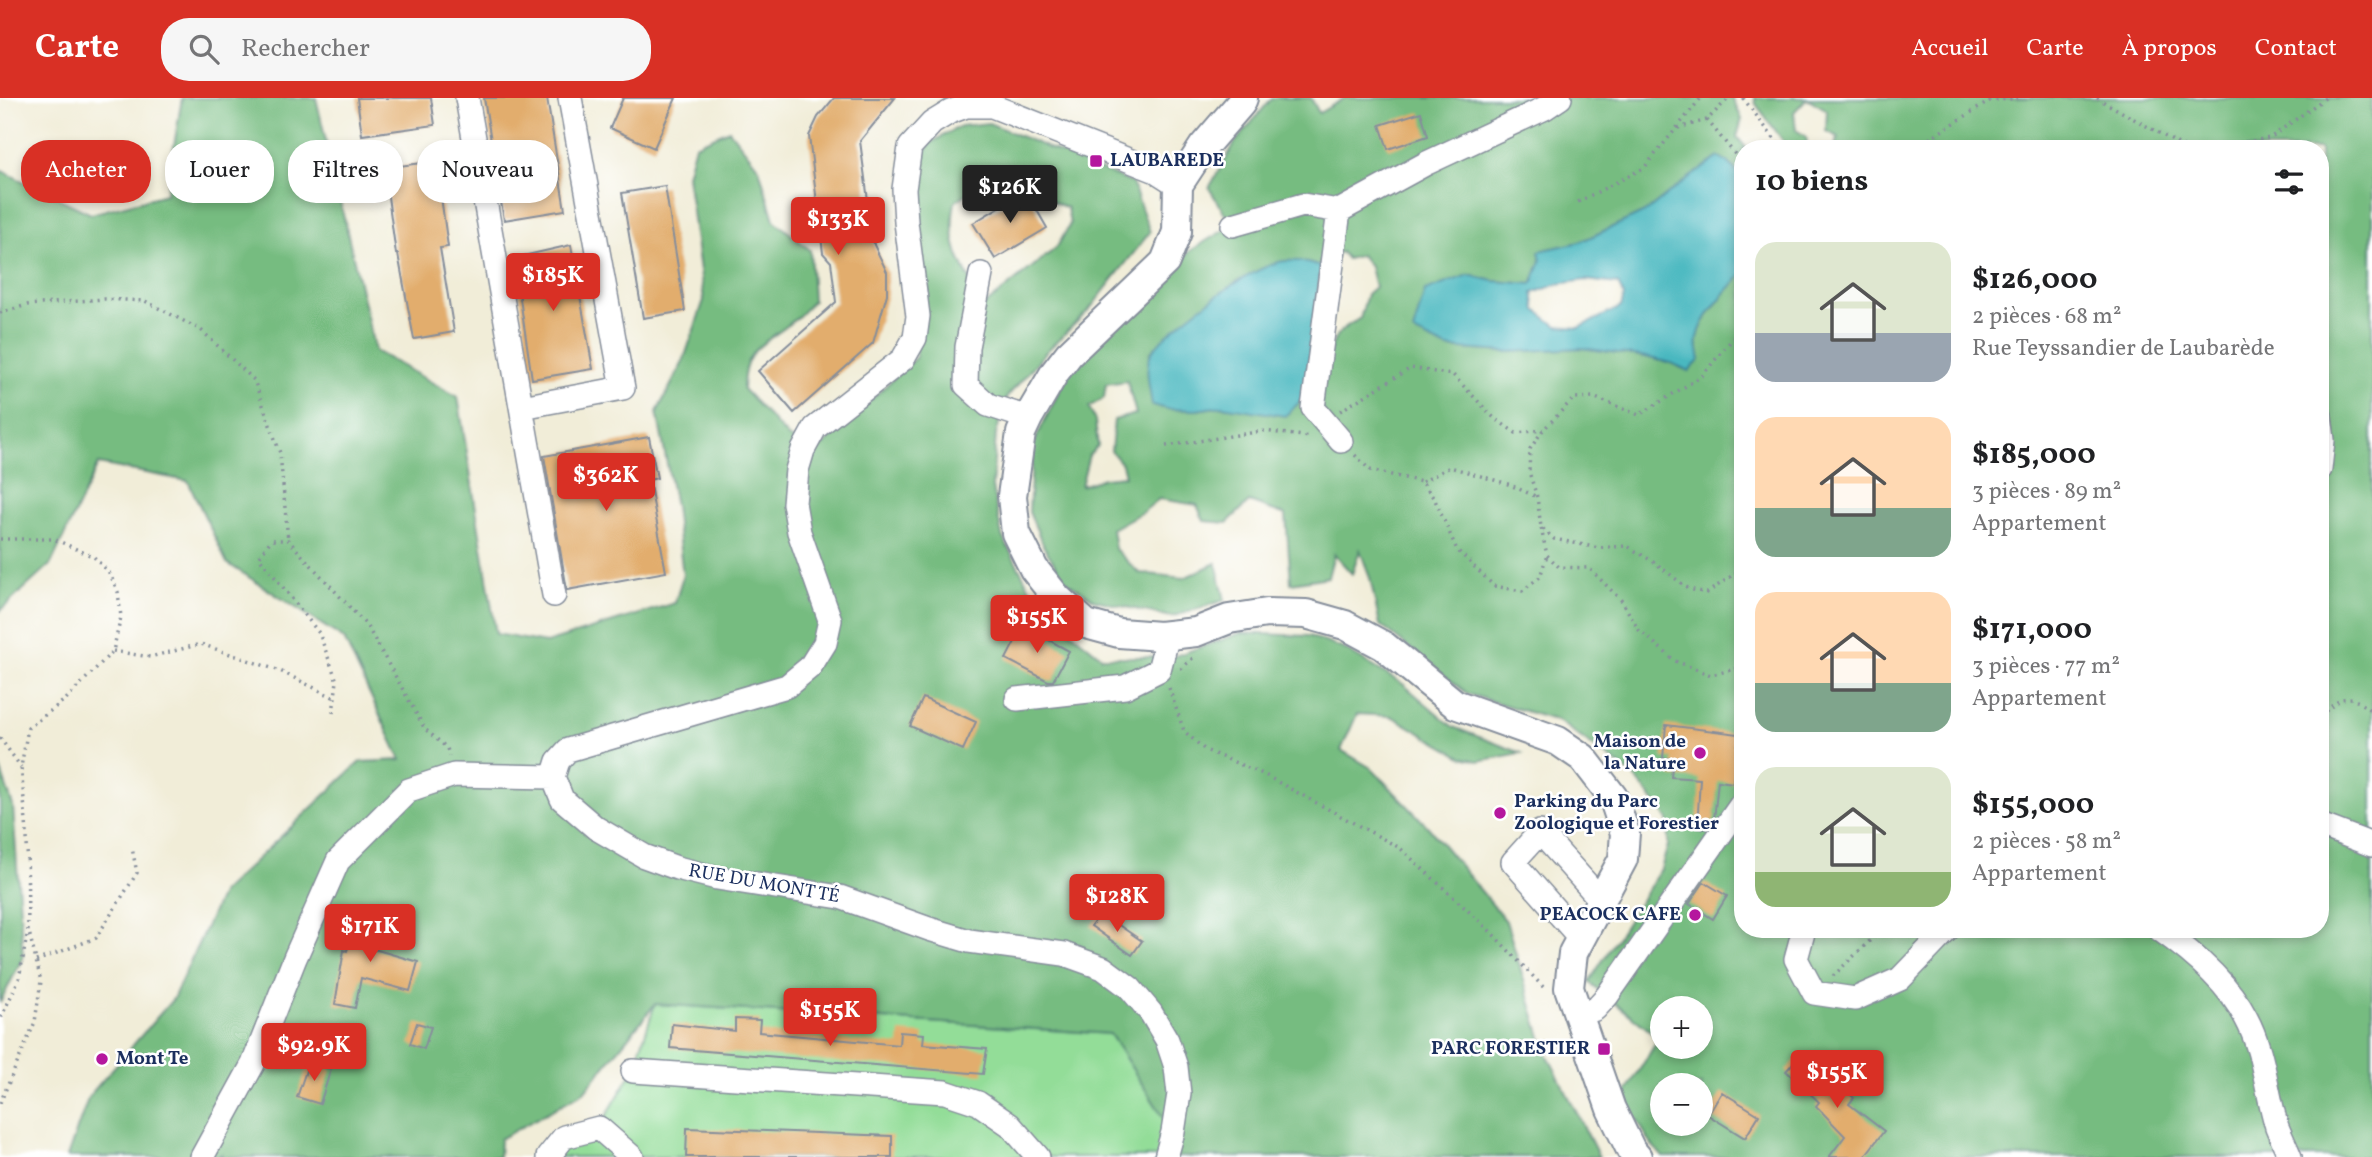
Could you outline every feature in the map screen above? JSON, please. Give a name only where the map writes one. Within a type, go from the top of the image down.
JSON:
[{"type":"main road","points":[[1243,98],[1203,147],[1178,186],[1177,232],[1165,262],[1069,354],[1028,418],[1021,433],[1012,496],[1016,533],[1034,569],[1057,598],[1086,625],[1119,633],[1168,635],[1196,632],[1229,619],[1267,614],[1306,614],[1345,625],[1384,646],[1455,704],[1558,741],[1583,758],[1614,797],[1625,833],[1623,859],[1573,953],[1569,989],[1611,1109],[1630,1150],[1637,1157]]},
{"type":"street","points":[[467,98],[554,596]]},
{"type":"street","points":[[522,407],[623,388],[570,98]]},
{"type":"street","points":[[1233,225],[1303,205],[1339,211],[1427,163],[1545,108],[1560,98]]},
{"type":"street","points":[[202,1157],[253,1064],[295,958],[338,861],[410,790],[454,775],[553,777],[558,761],[568,750],[787,686],[810,667],[825,643],[830,620],[799,532],[794,503],[797,470],[803,450],[815,428],[904,359],[915,338],[918,316],[904,189],[910,147],[932,123],[966,106],[992,106],[1156,171],[1178,186]]},
{"type":"street","points":[[1339,211],[1313,408],[1341,441]]},
{"type":"street","points":[[981,274],[967,347],[966,385],[988,405],[1028,418]]},
{"type":"street","points":[[1017,699],[1125,687],[1159,670],[1168,635]]},
{"type":"street","name":"RUE DU MONT TÉ","points":[[553,777],[562,799],[596,828],[644,856],[677,868],[717,878],[840,897],[969,941],[1064,954],[1103,968],[1130,988],[1151,1013],[1167,1040],[1179,1094],[1174,1132],[1166,1157]]},
{"type":"street","points":[[1577,1015],[1595,1009],[1607,996],[1734,820]]},
{"type":"street","points":[[2329,828],[2372,845]]},
{"type":"street","points":[[1580,939],[1513,862],[1540,832],[1601,900]]},
{"type":"street","points":[[1802,938],[1796,959],[1814,993],[1855,999],[1900,979],[1939,938]]},
{"type":"street","points":[[2172,938],[2188,949],[2227,991],[2246,1018],[2264,1070],[2277,1126],[2290,1157]]},
{"type":"street","points":[[633,1071],[945,1092],[978,1102],[1000,1117],[1038,1157]]},
{"type":"street","points":[[548,1157],[564,1137],[599,1128],[632,1157]]},
{"type":"path","points":[[1578,202],[1644,167],[1701,98]]},
{"type":"path","points":[[1677,128],[1707,120],[1729,98]]},
{"type":"path","points":[[1743,98],[1775,140]]},
{"type":"path","points":[[1927,140],[1990,101],[2018,98]]},
{"type":"path","points":[[2097,98],[2171,140]]},
{"type":"path","points":[[2258,140],[2270,138],[2325,98]]},
{"type":"path","points":[[1707,120],[1734,153]]},
{"type":"path","points":[[0,313],[27,305],[104,299],[145,301],[201,330],[254,380],[280,453],[288,540],[367,626],[425,729],[447,748],[454,775]]},
{"type":"path","points":[[1422,482],[1434,500],[1457,550],[1494,586],[1522,591],[1540,577],[1546,555],[1537,497],[1529,472],[1530,449],[1543,430],[1574,398],[1593,397],[1640,415],[1702,376],[1734,340]]},
{"type":"path","points":[[1325,421],[1411,368],[1453,375],[1494,418],[1516,433],[1543,430]]},
{"type":"path","points":[[1166,446],[1263,431],[1341,441],[1370,470],[1422,482],[1450,467],[1508,484],[1537,497]]},
{"type":"path","points":[[1541,527],[1554,539],[1599,548],[1627,546],[1654,562],[1689,589],[1707,593],[1734,574]]},
{"type":"path","points":[[0,538],[54,539],[94,557],[110,574],[118,592],[121,617],[113,650],[66,699],[28,728],[21,766],[27,834],[28,930],[19,979],[0,1020]]},
{"type":"path","points":[[288,540],[271,540],[259,557],[319,634],[337,681],[333,713]]},
{"type":"path","points":[[1546,555],[1559,567],[1589,568],[1622,601],[1638,629],[1675,661],[1711,675],[1734,669]]},
{"type":"path","points":[[1168,635],[1197,653],[1177,673]]},
{"type":"path","points":[[113,650],[150,657],[201,644],[280,671],[335,698]]},
{"type":"path","points":[[1167,682],[1184,731],[1205,750],[1263,774],[1400,848],[1489,930],[1548,991]]},
{"type":"path","points":[[2329,708],[2342,699],[2352,698],[2372,712]]},
{"type":"path","points":[[0,738],[21,766]]},
{"type":"path","points":[[36,961],[96,938],[137,873],[132,848]]},
{"type":"path","points":[[0,1103],[35,1022],[41,981],[28,930]]},
{"type":"path","points":[[1814,993],[1872,938]]},
{"type":"green space","points":[[182,98],[316,98],[326,140],[288,140],[288,203],[340,203],[375,351],[458,397],[496,634],[546,643],[675,603],[683,576],[675,506],[657,412],[683,362],[704,300],[687,175],[695,145],[729,130],[759,168],[774,220],[810,250],[813,301],[796,319],[751,355],[744,375],[743,389],[789,438],[818,450],[916,357],[911,209],[916,171],[930,143],[961,126],[989,123],[1132,183],[1150,232],[1089,310],[1046,352],[1007,397],[996,434],[992,487],[1002,536],[1040,607],[1102,657],[1172,657],[1241,633],[1309,636],[1344,649],[1403,684],[1453,727],[1521,753],[1478,761],[1462,757],[1391,716],[1357,714],[1341,750],[1371,768],[1429,828],[1506,921],[1545,1050],[1599,1157],[1175,1157],[1173,1132],[1110,1034],[655,1004],[584,1092],[500,1139],[499,1157],[221,1157],[222,1154],[216,1157],[67,1157],[89,1096],[173,999],[222,892],[360,762],[401,760],[344,639],[227,563],[188,481],[98,464],[51,564],[0,611],[0,170],[21,180],[21,203],[68,203],[91,214],[132,203],[151,203],[151,198],[165,194],[165,203],[274,203],[274,140],[175,140]],"holes":[[[1001,177],[1067,208],[1070,224],[1057,247],[985,305],[964,268],[955,244],[955,202],[978,186]]]},
{"type":"green space","points":[[1272,98],[1311,98],[1319,113],[1345,98],[1732,98],[1742,119],[1737,137],[1740,140],[1734,140],[1734,169],[1719,157],[1647,211],[1580,242],[1540,251],[1541,261],[1532,284],[1494,281],[1468,275],[1447,348],[1506,352],[1581,348],[1641,356],[1671,363],[1689,371],[1699,360],[1697,340],[1705,320],[1734,283],[1734,938],[2329,938],[2329,140],[1838,140],[1839,137],[1826,131],[1827,110],[1807,98],[2372,98],[2372,1157],[1663,1157],[1652,1145],[1623,1097],[1650,1053],[1650,1059],[1713,1059],[1713,996],[1650,996],[1650,1031],[1589,982],[1661,869],[1668,845],[1668,819],[1634,776],[1558,721],[1468,694],[1380,625],[1370,578],[1360,550],[1352,574],[1334,554],[1328,577],[1291,583],[1286,515],[1249,502],[1227,523],[1204,521],[1197,505],[1159,499],[1112,529],[1115,549],[1139,573],[1184,578],[1216,563],[1225,600],[1171,617],[1095,600],[1065,580],[1044,547],[1029,512],[1033,445],[1068,372],[1190,251],[1232,225],[1209,188],[1236,141]],"holes":[[[1341,252],[1347,259],[1361,255],[1370,267],[1375,287],[1367,294],[1360,319],[1345,328],[1336,338],[1324,366],[1246,409],[1222,406],[1196,410],[1167,409],[1150,353],[1175,329],[1238,281],[1300,261],[1321,267],[1320,261]],[[1127,381],[1136,414],[1114,420],[1111,451],[1122,464],[1125,476],[1104,478],[1081,486],[1089,455],[1098,446],[1095,421],[1089,407],[1104,398],[1106,384]]]},
{"type":"green space","points":[[1754,98],[1807,98],[1794,112],[1796,130],[1807,137],[1807,140],[1783,140]]},
{"type":"green space","points":[[0,768],[13,806],[23,957],[0,1003]]},
{"type":"green space","points":[[655,1004],[1110,1034],[1173,1132],[1166,1157],[548,1157],[599,1128],[633,1071]]},
{"type":"water","points":[[1719,157],[1734,169],[1734,283],[1716,303],[1700,329],[1697,346],[1700,360],[1689,371],[1671,363],[1641,356],[1581,348],[1506,352],[1447,348],[1413,332],[1425,291],[1468,275],[1494,281],[1532,284],[1541,261],[1539,251],[1580,242],[1647,211]],"holes":[[[1586,280],[1618,284],[1624,296],[1621,307],[1579,328],[1557,326],[1536,310],[1533,293],[1558,284]]]},
{"type":"water","points":[[1300,261],[1321,267],[1305,397],[1285,416],[1222,406],[1196,410],[1167,409],[1152,405],[1148,364],[1160,341],[1210,300],[1249,275],[1279,262]]},
{"type":"building","points":[[357,98],[431,98],[435,125],[362,135]]},
{"type":"building","points":[[484,98],[547,98],[554,140],[491,140]]},
{"type":"building","points":[[623,98],[676,98],[654,148],[610,128]]},
{"type":"building","points":[[834,98],[895,98],[860,141],[874,245],[887,272],[887,294],[873,343],[794,413],[758,371],[836,302],[831,262],[823,253],[809,136],[818,117]]},
{"type":"building","points":[[1421,112],[1428,136],[1388,149],[1380,125]]},
{"type":"building","points":[[417,164],[417,203],[442,203],[448,247],[440,248],[454,332],[414,339],[396,254],[389,203],[403,203],[403,165]]},
{"type":"building","points":[[558,166],[565,210],[504,220],[501,203],[558,203]]},
{"type":"building","points":[[665,186],[685,311],[643,318],[622,193]]},
{"type":"building","points":[[1026,191],[1047,228],[995,259],[973,223]]},
{"type":"building","points":[[571,245],[593,369],[532,379],[514,258]]},
{"type":"building","points":[[649,437],[657,478],[649,480],[666,572],[567,590],[544,456]]},
{"type":"building","points":[[1023,626],[1069,651],[1053,681],[1048,681],[1006,659]]},
{"type":"building","points":[[923,698],[976,722],[963,750],[910,726]]},
{"type":"building","name":"Maison de la Nature","points":[[1666,725],[1734,733],[1733,783],[1718,781],[1714,820],[1707,829],[1697,828],[1700,779],[1671,777],[1673,759],[1663,758]]},
{"type":"building","points":[[1704,882],[1727,896],[1713,919],[1689,904]]},
{"type":"building","points":[[359,909],[377,914],[367,947],[418,962],[410,991],[361,978],[355,1008],[335,1004],[344,950],[347,951]]},
{"type":"building","points":[[1101,913],[1142,941],[1132,955],[1091,926]]},
{"type":"building","points":[[735,1019],[760,1020],[759,1032],[899,1045],[900,1032],[924,1034],[923,1044],[987,1049],[983,1074],[670,1048],[672,1024],[735,1031]]},
{"type":"building","points":[[417,1023],[431,1027],[424,1049],[410,1044]]},
{"type":"building","points":[[1802,1053],[1836,1086],[1839,1083],[1854,1098],[1849,1104],[1884,1131],[1864,1157],[1829,1157],[1845,1136],[1816,1106],[1819,1102],[1786,1071]]},
{"type":"building","points":[[309,1062],[331,1069],[320,1104],[297,1097]]},
{"type":"building","points":[[1722,1092],[1759,1115],[1745,1138],[1713,1118],[1713,1107]]},
{"type":"building","points":[[687,1128],[892,1136],[892,1157],[686,1157]]},
{"type":"place","name":"LAUBAREDE","points":[[1096,161]]},
{"type":"place","name":"Maison de la Nature","points":[[1700,753]]},
{"type":"place","name":"Parking du Parc Zoologique et Forestier","points":[[1500,813]]},
{"type":"place","name":"PEACOCK CAFE","points":[[1695,915]]},
{"type":"place","name":"PARC FORESTIER","points":[[1604,1049]]},
{"type":"place","name":"Mont Te","points":[[102,1059]]}]
